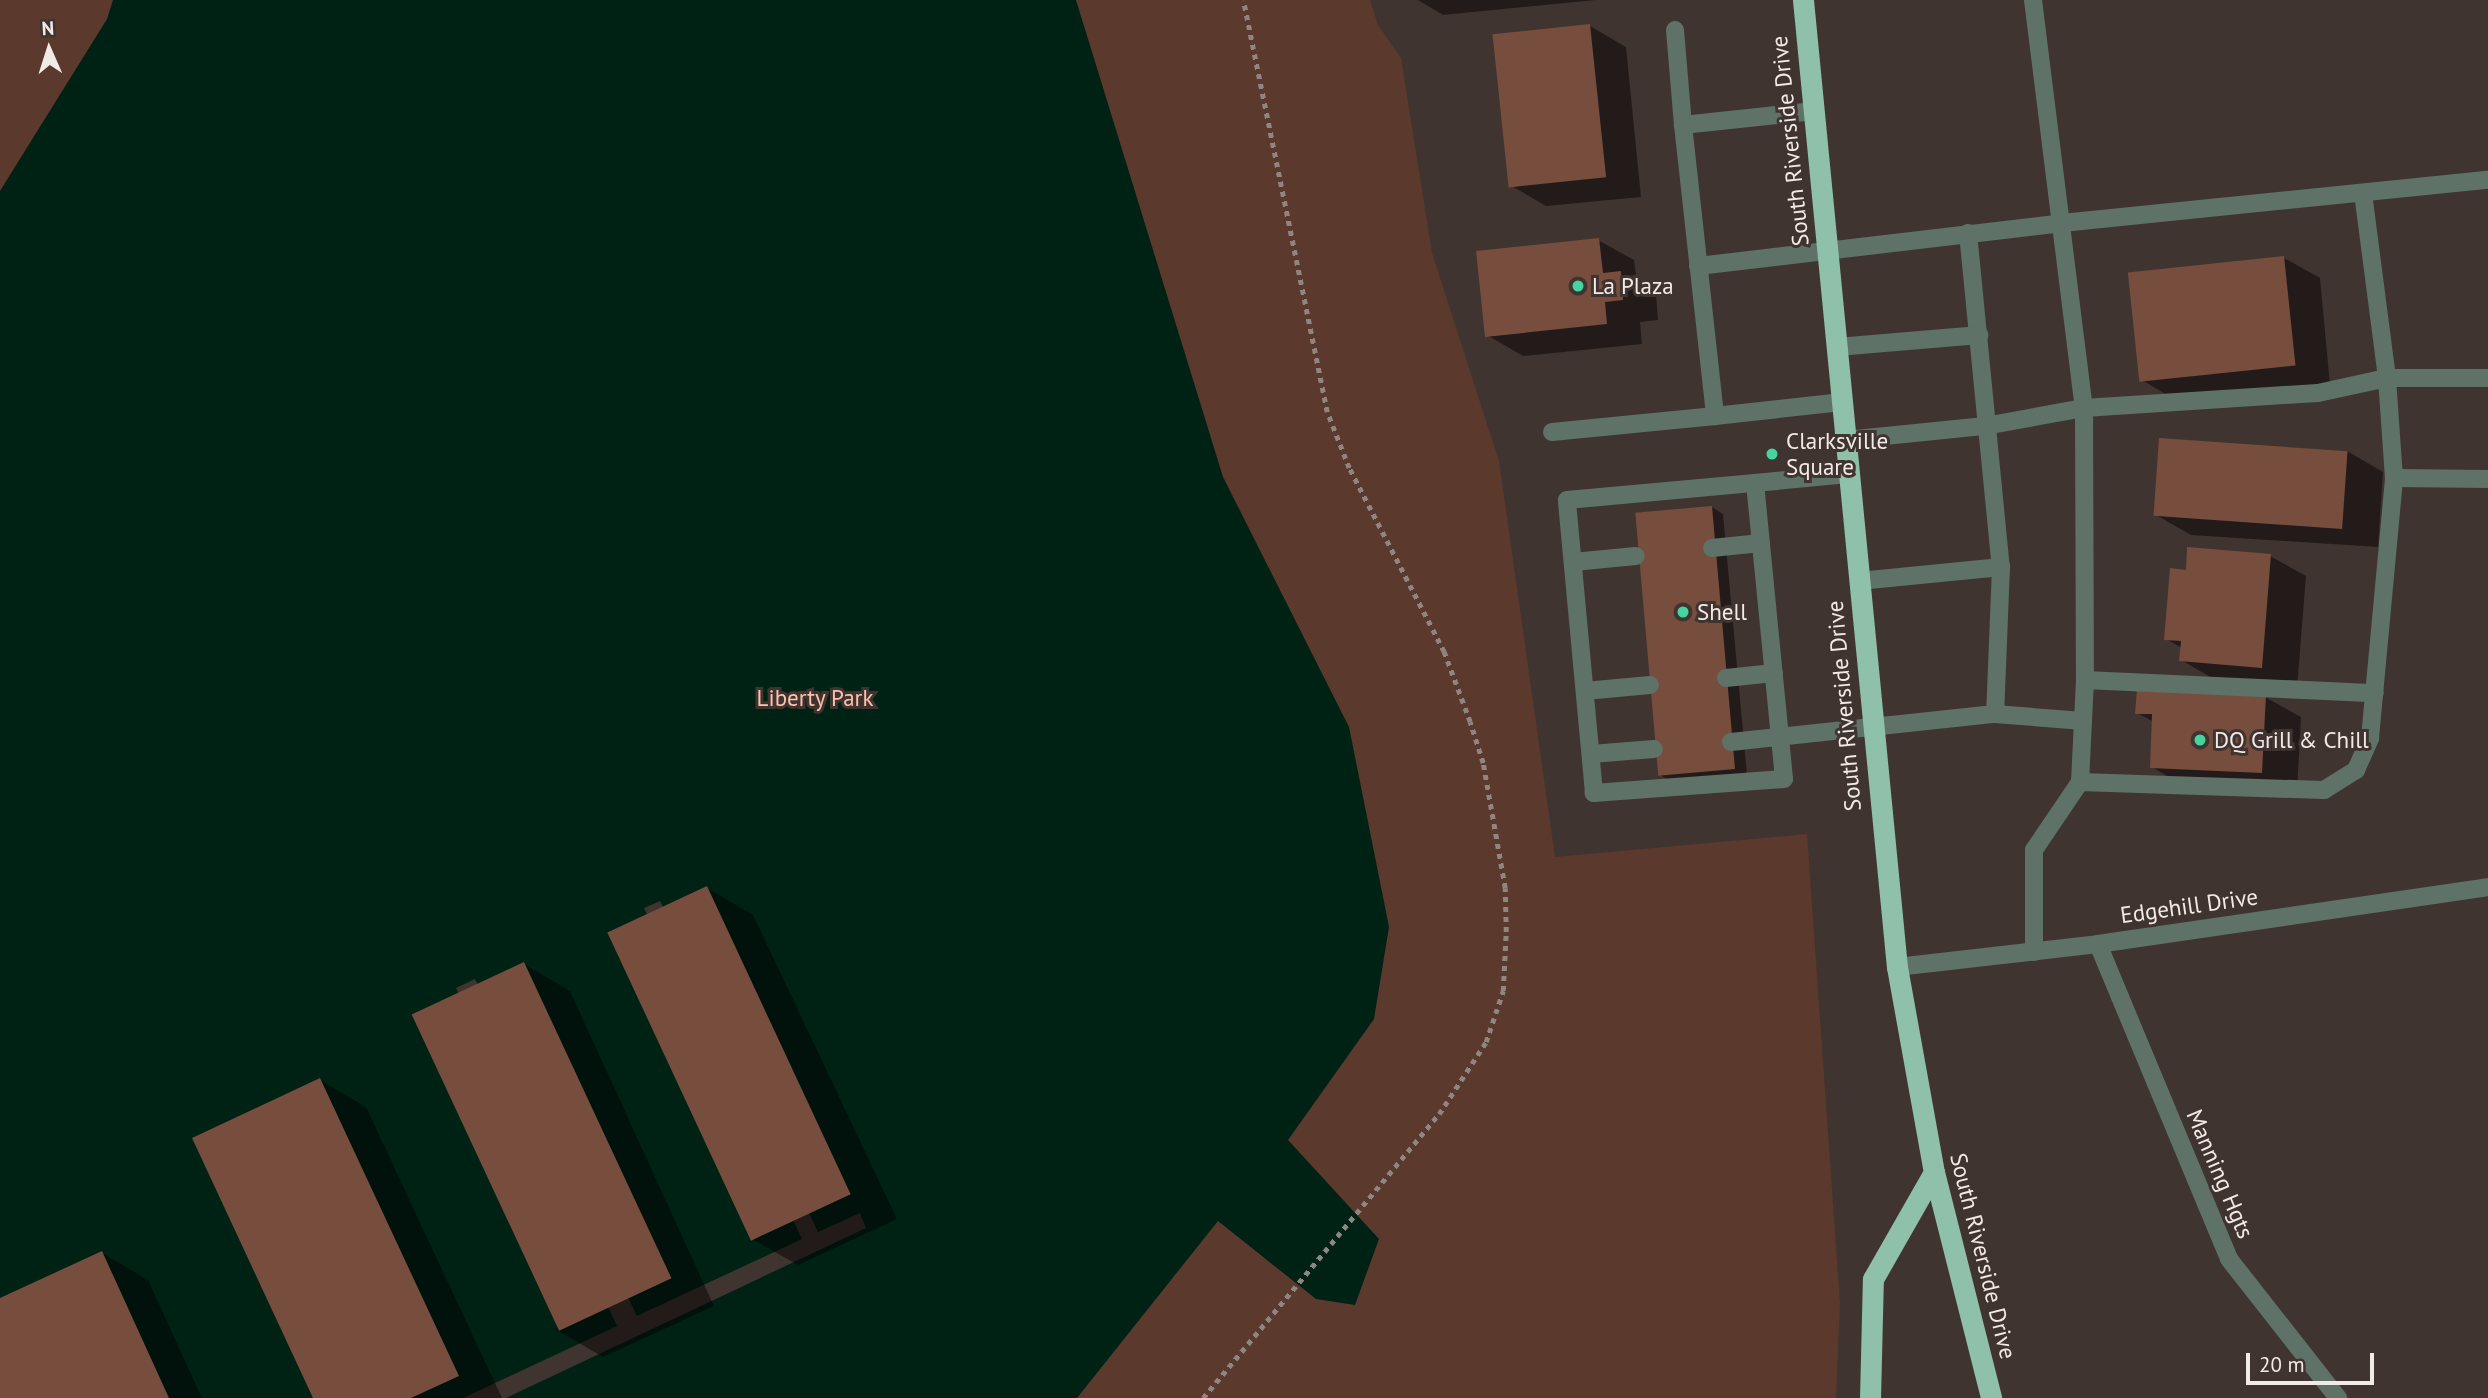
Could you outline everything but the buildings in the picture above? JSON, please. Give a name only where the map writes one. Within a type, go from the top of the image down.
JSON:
[{"type":"highway","name":"South Riverside Drive","points":[[1803,0],[1897,967],[1934,1172],[1991,1398]]},
{"type":"highway","points":[[1870,1398],[1873,1279],[1934,1172]]},
{"type":"street","points":[[2033,0],[2042,92],[2062,223],[2084,408],[2085,680],[2080,782],[2034,850],[2034,952]]},
{"type":"street","points":[[1675,30],[1716,416]]},
{"type":"street","points":[[1683,125],[1814,111]]},
{"type":"street","points":[[1698,266],[1968,233],[2488,180]]},
{"type":"street","points":[[2080,782],[2324,790],[2356,770],[2370,738],[2394,478],[2387,378],[2363,193]]},
{"type":"street","points":[[1968,233],[2001,568],[1995,714]]},
{"type":"street","points":[[1837,347],[1979,335]]},
{"type":"street","points":[[1846,440],[1985,426],[2084,408],[2318,393],[2387,378],[2488,378]]},
{"type":"street","points":[[1552,432],[1842,402]]},
{"type":"street","points":[[1755,483],[1784,779],[1594,793],[1567,500],[1849,474]]},
{"type":"street","points":[[2394,478],[2488,479]]},
{"type":"street","points":[[1712,548],[1761,542]]},
{"type":"street","points":[[1573,562],[1636,556]]},
{"type":"street","points":[[1859,580],[2001,568]]},
{"type":"street","points":[[1726,678],[1774,673]]},
{"type":"street","points":[[2085,680],[2375,693]]},
{"type":"street","points":[[1585,691],[1650,685]]},
{"type":"street","points":[[1731,742],[1995,714],[2083,721]]},
{"type":"street","points":[[1591,754],[1654,749]]},
{"type":"street","name":"Edgehill Drive","points":[[1897,967],[2098,944],[2488,887]]},
{"type":"street","name":"Manning Hgts","points":[[2098,944],[2229,1259],[2338,1398]]},
{"type":"path","points":[[1203,1398],[1439,1114],[1486,1042],[1503,992],[1505,888],[1483,763],[1449,664],[1349,468],[1327,412],[1243,0]]},
{"type":"green space","name":"Liberty Park","points":[[0,0],[1370,0],[1378,25],[1401,58],[1432,253],[1499,461],[1555,857],[1807,834],[1840,1303],[1836,1398],[0,1398]]},
{"type":"shaded area","name":"Liberty Park","points":[[113,0],[1076,0],[1223,477],[1349,727],[1389,927],[1374,1019],[1288,1140],[1379,1239],[1355,1305],[1316,1299],[1218,1221],[1077,1398],[0,1398],[0,191],[107,19]]},
{"type":"pier","points":[[660,901],[818,1232],[860,1213],[866,1228],[506,1398],[463,1398],[617,1326],[456,988],[475,979],[637,1316],[802,1239],[644,908]]},
{"type":"place","name":"La Plaza","points":[[1578,286]]},
{"type":"place","name":"Clarksville Square","points":[[1772,454]]},
{"type":"place","name":"Shell","points":[[1683,612]]},
{"type":"place","name":"DQ Grill & Chill","points":[[2200,740]]}]
